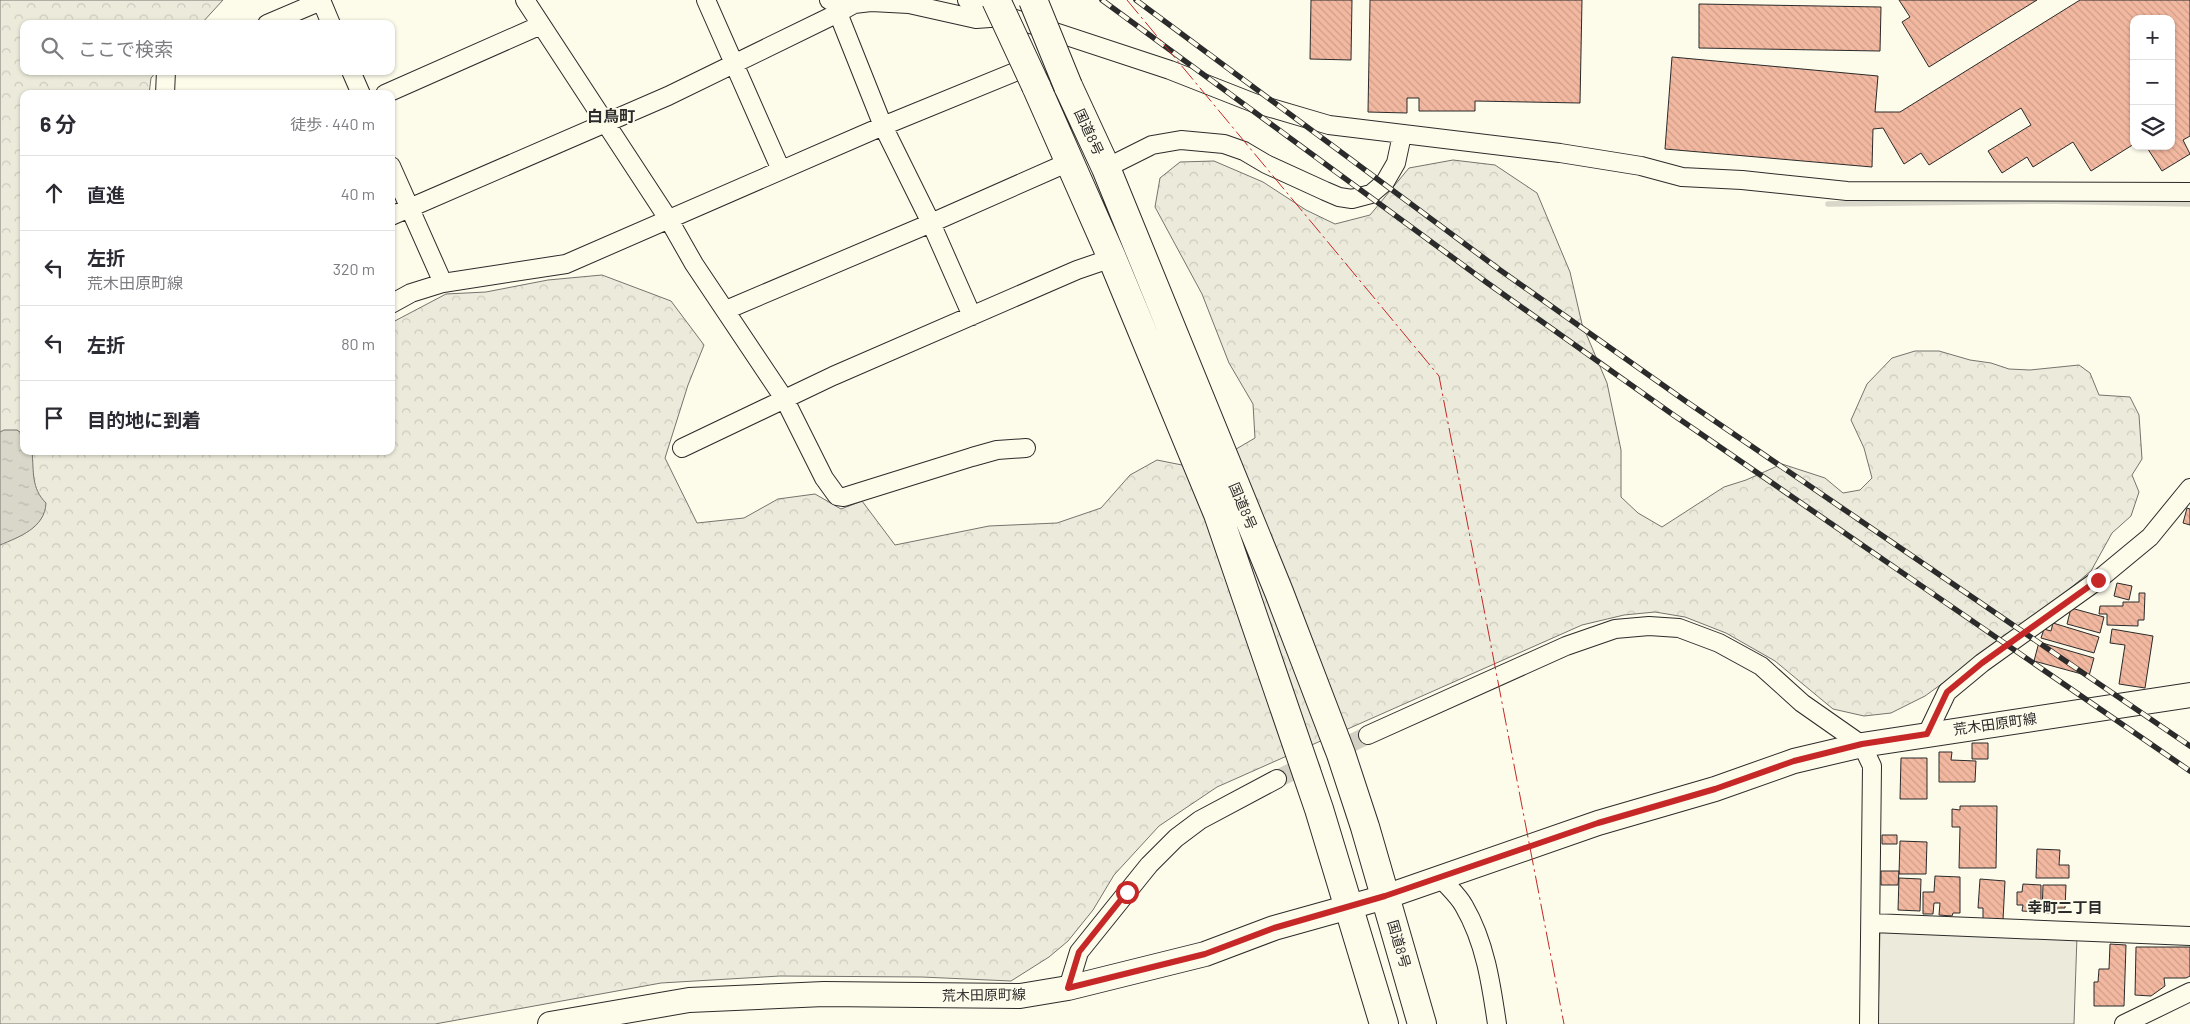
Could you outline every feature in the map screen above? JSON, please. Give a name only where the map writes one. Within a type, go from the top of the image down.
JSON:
[{"type":"highway","name":"国道8号","points":[[1033,0],[1068,86],[1106,168],[1300,646],[1341,754],[1365,828],[1422,1024]]},
{"type":"highway","name":"国道8号","points":[[1003,8],[1112,258],[1218,514],[1320,809],[1384,1024]]},
{"type":"main road","name":"荒木田原町線","points":[[550,1024],[689,1000],[824,994],[1020,996],[1068,988],[1205,954],[1274,928],[1385,896],[1598,823],[1715,789],[1794,761],[1862,744],[2190,695]]},
{"type":"street","points":[[276,20],[321,0],[329,20]]},
{"type":"street","points":[[525,0],[606,123],[645,187],[669,220],[694,264],[785,400],[824,478],[837,496],[844,497],[997,450],[1026,448]]},
{"type":"street","points":[[706,0],[781,170]]},
{"type":"street","points":[[967,0],[1003,8],[1254,103],[1329,125],[1560,153],[1641,166],[1682,177],[1742,180],[1847,191],[2190,192]]},
{"type":"street","points":[[395,214],[668,96],[733,64],[833,7],[871,2],[909,4],[976,20],[1003,8]]},
{"type":"street","points":[[833,7],[882,126],[931,223],[972,316]]},
{"type":"street","points":[[394,90],[541,25]]},
{"type":"street","points":[[165,90],[166,75]]},
{"type":"street","points":[[353,75],[359,90]]},
{"type":"street","points":[[395,302],[411,293],[443,283],[566,264],[882,126],[1032,77]]},
{"type":"street","points":[[1106,168],[1152,145],[1181,140],[1224,144],[1244,151],[1266,164],[1325,192],[1352,199],[1371,194],[1385,182],[1396,163],[1402,135]]},
{"type":"street","points":[[726,310],[1069,162]]},
{"type":"street","points":[[395,175],[443,283]]},
{"type":"street","points":[[682,448],[833,376],[1077,270],[1112,258]]},
{"type":"street","points":[[1927,734],[1947,692],[1982,663],[2098,580],[2150,537],[2190,488]]},
{"type":"street","points":[[1368,735],[1566,646],[1615,629],[1649,626],[1679,628],[1719,643],[1761,666],[1802,702],[1862,744],[1872,766],[1872,922],[1869,1024]]},
{"type":"street","points":[[1068,988],[1079,952],[1149,865],[1176,838],[1200,820],[1277,779]]},
{"type":"street","points":[[1439,876],[1464,904],[1477,933],[1484,954],[1496,1024]]},
{"type":"street","points":[[1872,922],[2190,936]]},
{"type":"street","points":[[2124,1024],[2190,992]]},
{"type":"green space","points":[[0,0],[223,0],[205,20],[20,20],[20,75],[154,75],[151,78],[150,90],[20,90],[20,455],[395,455],[395,321],[446,294],[486,292],[548,280],[602,275],[671,301],[704,345],[688,385],[665,458],[697,523],[744,518],[778,499],[815,494],[841,509],[862,501],[895,545],[989,526],[1057,523],[1101,508],[1130,475],[1157,460],[1202,469],[1255,438],[1253,404],[1229,363],[1202,294],[1155,207],[1160,178],[1180,162],[1214,161],[1263,182],[1306,210],[1335,224],[1370,215],[1409,168],[1453,160],[1495,165],[1537,193],[1570,272],[1582,324],[1607,383],[1621,450],[1621,497],[1638,513],[1662,527],[1724,487],[1746,480],[1782,464],[1825,478],[1843,493],[1860,490],[1872,478],[1864,448],[1851,420],[1867,384],[1892,358],[1915,351],[1939,351],[2009,369],[2030,370],[2079,365],[2090,373],[2099,395],[2130,397],[2139,415],[2142,459],[2132,475],[2139,492],[2131,516],[2112,533],[2091,571],[2044,610],[1925,696],[1891,713],[1864,716],[1833,709],[1775,661],[1726,633],[1685,617],[1655,612],[1624,615],[1582,625],[1217,787],[1159,826],[1114,875],[1093,910],[1068,941],[1049,957],[1011,981],[922,977],[780,976],[661,983],[435,1024],[0,1024]]},
{"type":"shaded area","points":[[1880,928],[2077,936],[2074,1024],[1878,1024]]},
{"type":"water","points":[[4,430],[17,430],[20,432],[20,455],[32,455],[33,473],[38,492],[46,503],[45,512],[36,525],[23,535],[0,545],[0,432]]},
{"type":"building","points":[[1311,0],[1352,0],[1351,60],[1310,59]]},
{"type":"building","points":[[1370,0],[1582,0],[1580,103],[1475,101],[1475,111],[1419,111],[1419,98],[1407,98],[1407,113],[1368,112]]},
{"type":"building","points":[[1899,0],[2037,0],[1929,67],[1902,22],[1910,17]]},
{"type":"building","points":[[2080,0],[2190,0],[2190,136],[2183,140],[2190,154],[2162,171],[2149,150],[2175,150],[2175,15],[2130,15],[2130,147],[2091,171],[2073,142],[2033,167],[2027,157],[2002,173],[1988,151],[2031,125],[2021,108],[1929,165],[1921,153],[1904,164],[1883,128],[1873,129],[1872,167],[1665,149],[1672,57],[1878,76],[1875,112],[1900,112]]},
{"type":"building","points":[[1699,4],[1881,7],[1880,51],[1699,48]]},
{"type":"building","points":[[2187,508],[2190,509],[2190,525],[2183,523]]},
{"type":"building","points":[[2117,583],[2132,586],[2129,600],[2114,596]]},
{"type":"building","points":[[2139,593],[2145,593],[2144,620],[2138,620],[2138,626],[2107,625],[2107,614],[2099,614],[2100,606],[2123,606],[2123,602],[2139,602]]},
{"type":"building","points":[[2071,608],[2104,617],[2100,633],[2067,624]]},
{"type":"building","points":[[2053,623],[2099,637],[2094,653],[2041,638],[2044,629],[2051,631]]},
{"type":"building","points":[[2112,629],[2153,636],[2145,688],[2119,684],[2125,645],[2110,643]]},
{"type":"building","points":[[2039,642],[2094,658],[2089,676],[2034,661]]},
{"type":"building","points":[[1972,743],[1988,743],[1988,759],[1972,759]]},
{"type":"building","points":[[1939,752],[1952,752],[1951,760],[1976,761],[1975,782],[1939,782]]},
{"type":"building","points":[[1901,758],[1927,758],[1927,799],[1900,799]]},
{"type":"building","points":[[1960,806],[1997,806],[1996,868],[1959,868],[1960,827],[1952,827],[1952,809],[1960,810]]},
{"type":"building","points":[[1882,835],[1897,835],[1897,844],[1882,844]]},
{"type":"building","points":[[1900,841],[1927,842],[1926,874],[1899,874]]},
{"type":"building","points":[[2037,849],[2060,850],[2059,865],[2069,865],[2069,878],[2036,878]]},
{"type":"building","points":[[1881,871],[1899,871],[1898,885],[1881,885]]},
{"type":"building","points":[[1935,876],[1960,877],[1960,913],[1953,913],[1952,916],[1939,915],[1940,903],[1934,903],[1933,914],[1923,914],[1923,892],[1934,892]]},
{"type":"building","points":[[1899,878],[1921,879],[1920,911],[1898,910]]},
{"type":"building","points":[[1980,879],[2005,881],[2003,920],[1983,919],[1983,908],[1978,908]]},
{"type":"building","points":[[2023,884],[2041,885],[2041,912],[2022,911],[2023,905],[2017,905],[2017,892],[2022,892]]},
{"type":"building","points":[[2043,885],[2066,885],[2065,908],[2057,908],[2057,913],[2042,913]]},
{"type":"building","points":[[2110,944],[2126,945],[2124,1006],[2094,1006],[2094,982],[2098,982],[2099,969],[2109,969]]},
{"type":"building","points":[[2136,947],[2190,947],[2190,976],[2186,978],[2164,978],[2165,986],[2151,996],[2135,995]]},
{"type":"waterway","points":[[1828,204],[2044,201],[2190,204]]},
{"type":"tunnel","points":[[1277,779],[1368,735]]},
{"type":"railway","points":[[1102,0],[1486,282],[1672,414],[2190,771]]},
{"type":"railway","points":[[1136,0],[1500,270],[1684,400],[2190,746]]},
{"type":"power","points":[[1127,0],[1439,376],[1564,1024]]},
{"type":"district","name":"白鳥町","points":[[611,116]]},
{"type":"district","name":"幸町二丁目","points":[[2065,908]]},
{"type":"route","points":[[1127,892],[1079,952],[1068,988],[1205,954],[1274,928],[1385,896],[1598,823],[1715,789],[1794,761],[1862,744],[1927,734],[1947,692],[1982,663],[2098,580]]}]
